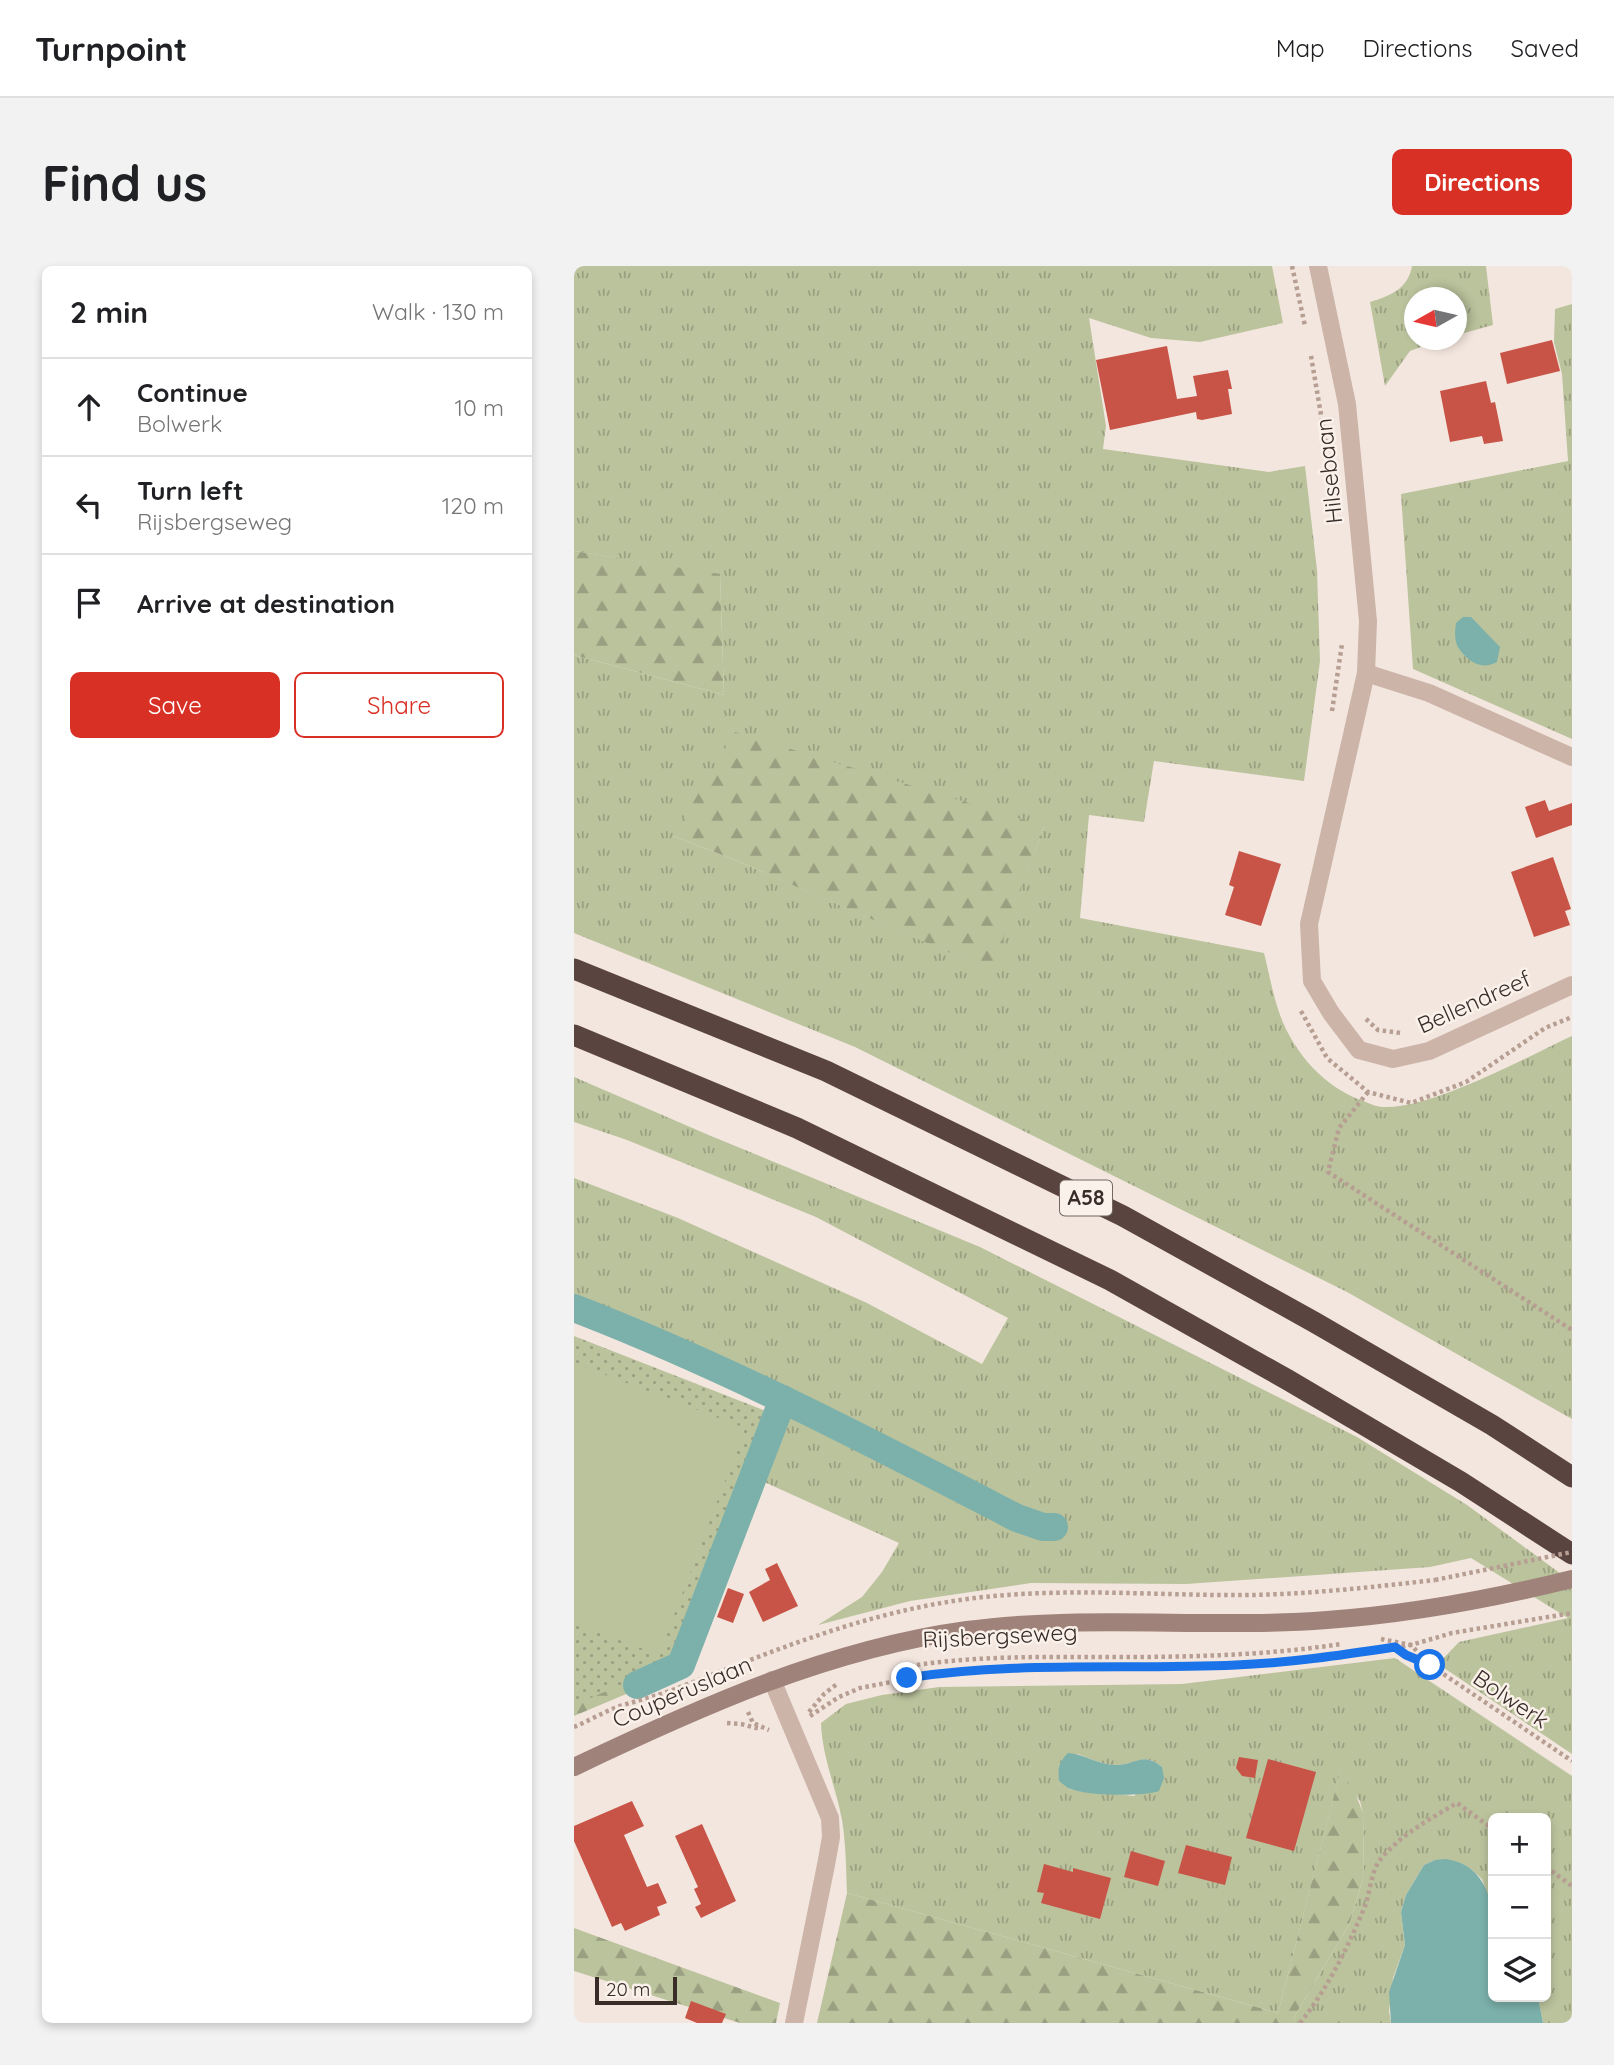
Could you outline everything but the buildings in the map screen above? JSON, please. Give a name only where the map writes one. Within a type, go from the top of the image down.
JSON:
[{"type":"highway","name":"A58","points":[[574,970],[826,1071],[1123,1216],[1492,1424],[1572,1478]]},
{"type":"highway","points":[[574,1035],[797,1128],[1110,1280],[1288,1380],[1461,1482],[1572,1553]]},
{"type":"main road","name":"Rijsbergseweg","points":[[772,1681],[830,1660],[909,1639],[968,1630],[1049,1624],[1326,1620],[1468,1603],[1572,1579]]},
{"type":"main road","name":"Couperuslaan","points":[[574,1767],[688,1714],[772,1681]]},
{"type":"street","name":"Hilsebaan","points":[[1318,266],[1347,404],[1368,621],[1366,673],[1309,924],[1312,981],[1331,1013]]},
{"type":"street","points":[[1366,673],[1429,693],[1572,757]]},
{"type":"street","name":"Bellendreef","points":[[1331,1013],[1359,1050],[1393,1059],[1429,1051],[1572,985]]},
{"type":"street","points":[[772,1681],[830,1818],[831,1837],[826,1866],[794,2023]]},
{"type":"path","points":[[1292,266],[1306,331]]},
{"type":"path","name":"Hilsebaan","points":[[1309,345],[1327,451]]},
{"type":"path","points":[[1340,666],[1344,632]]},
{"type":"path","name":"Bellendreef","points":[[1359,1012],[1378,1030],[1409,1034]]},
{"type":"path","points":[[1368,1093],[1339,1128],[1328,1172],[1572,1330]]},
{"type":"path","points":[[1435,1580],[1572,1553]]},
{"type":"path","name":"Rijsbergseweg","points":[[840,1683],[824,1694],[804,1717],[860,1688],[933,1674],[1028,1667],[1238,1665],[1316,1659],[1411,1645],[1430,1638],[1572,1613]]},
{"type":"path","name":"Rijsbergseweg","points":[[1371,1640],[1384,1639],[1411,1645]]},
{"type":"path","name":"Rijsbergseweg","points":[[897,1669],[973,1658],[1212,1654],[1316,1648],[1347,1643]]},
{"type":"path","name":"Bolwerk","points":[[1411,1645],[1430,1665]]},
{"type":"path","name":"Bolwerk","points":[[1395,1647],[1430,1665],[1572,1761]]},
{"type":"path","name":"Couperuslaan","points":[[574,1727],[615,1708],[678,1688],[761,1654]]},
{"type":"path","name":"Couperuslaan","points":[[723,1724],[741,1724],[765,1730]]},
{"type":"path","points":[[1300,2023],[1349,1944],[1369,1896],[1378,1862],[1412,1831],[1457,1803],[1488,1825]]},
{"type":"path","points":[[1551,1871],[1572,1886]]},
{"type":"green space","points":[[574,266],[1272,266],[1283,323],[1200,342],[1151,338],[1089,318],[1106,426],[1103,449],[1269,472],[1305,466],[1317,570],[1320,661],[1304,781],[1154,761],[1144,822],[1089,815],[1080,918],[1264,953],[1280,1015],[1302,1055],[1323,1078],[1336,1087],[1378,1106],[1403,1106],[1452,1091],[1572,1036],[1572,1419],[1347,1292],[855,1047],[574,933],[574,655],[724,695],[720,575],[574,551]],"holes":[[[1044,826],[991,970],[735,860],[673,836]]]},
{"type":"green space","points":[[1412,266],[1486,266],[1493,325],[1467,332],[1467,287],[1404,287],[1404,350],[1413,350],[1385,386],[1370,302],[1397,290],[1410,274]]},
{"type":"green space","points":[[1572,304],[1572,739],[1413,669],[1401,494],[1568,461],[1562,374],[1554,342],[1555,309]]},
{"type":"green space","points":[[574,551],[720,574],[724,695],[574,655]]},
{"type":"green space","points":[[735,732],[1044,826],[992,971],[673,836]]},
{"type":"green space","points":[[574,1077],[980,1247],[1357,1437],[1467,1505],[1572,1582],[1572,1754],[1438,1664],[1459,1642],[1568,1618],[1471,1558],[1430,1567],[1186,1584],[1031,1583],[910,1601],[818,1625],[862,1597],[882,1572],[899,1543],[753,1477],[786,1391],[574,1304],[574,1178],[678,1218],[867,1303],[982,1364],[1008,1318],[816,1217],[627,1140],[574,1122]]},
{"type":"green space","points":[[574,1336],[766,1411],[670,1664],[574,1705]]},
{"type":"green space","points":[[574,1363],[745,1428],[659,1655],[574,1623]]},
{"type":"green space","points":[[690,1644],[681,1671],[574,1716],[574,1695]]},
{"type":"green space","points":[[1395,1658],[1572,1776],[1572,2023],[1543,2023],[1539,2002],[1551,2002],[1551,1813],[1488,1813],[1488,1898],[1482,1879],[1471,1869],[1435,1860],[1424,1865],[1406,1895],[1401,1912],[1405,1945],[1393,1978],[1389,2011],[1391,2023],[1297,2023],[1294,2017],[1349,1925],[1364,1876],[1363,1813],[1360,1801],[1340,1773],[1278,2013],[847,1893],[842,1820],[824,1748],[821,1723],[846,1704],[882,1695],[939,1687],[1182,1684]],"holes":[[[1077,1754],[1101,1763],[1122,1765],[1149,1760],[1162,1767],[1134,1796],[1069,1789]]]},
{"type":"green space","points":[[1340,1772],[1354,1790],[1363,1813],[1364,1876],[1349,1925],[1294,2017],[1297,2023],[817,2023],[847,1893],[1278,2013]]},
{"type":"green space","points":[[574,1928],[780,2003],[776,2023],[740,2023],[574,1971]]},
{"type":"water","points":[[1463,617],[1471,617],[1500,647],[1497,662],[1480,665],[1462,652],[1455,632],[1456,623]]},
{"type":"water","points":[[1068,1753],[1110,1765],[1149,1760],[1162,1767],[1164,1778],[1159,1791],[1151,1793],[1114,1795],[1076,1791],[1059,1781],[1059,1766]]},
{"type":"water","points":[[1446,1859],[1466,1866],[1480,1878],[1488,1894],[1488,2002],[1539,2002],[1543,2023],[1391,2023],[1389,1992],[1405,1945],[1401,1912],[1406,1895],[1424,1865]]},
{"type":"waterway","points":[[574,1308],[743,1381],[1017,1518],[1043,1527],[1054,1527]]},
{"type":"waterway","points":[[637,1685],[681,1665],[783,1399]]},
{"type":"route","points":[[907,1678],[1017,1668],[1238,1665],[1316,1659],[1395,1647],[1430,1665]]}]
